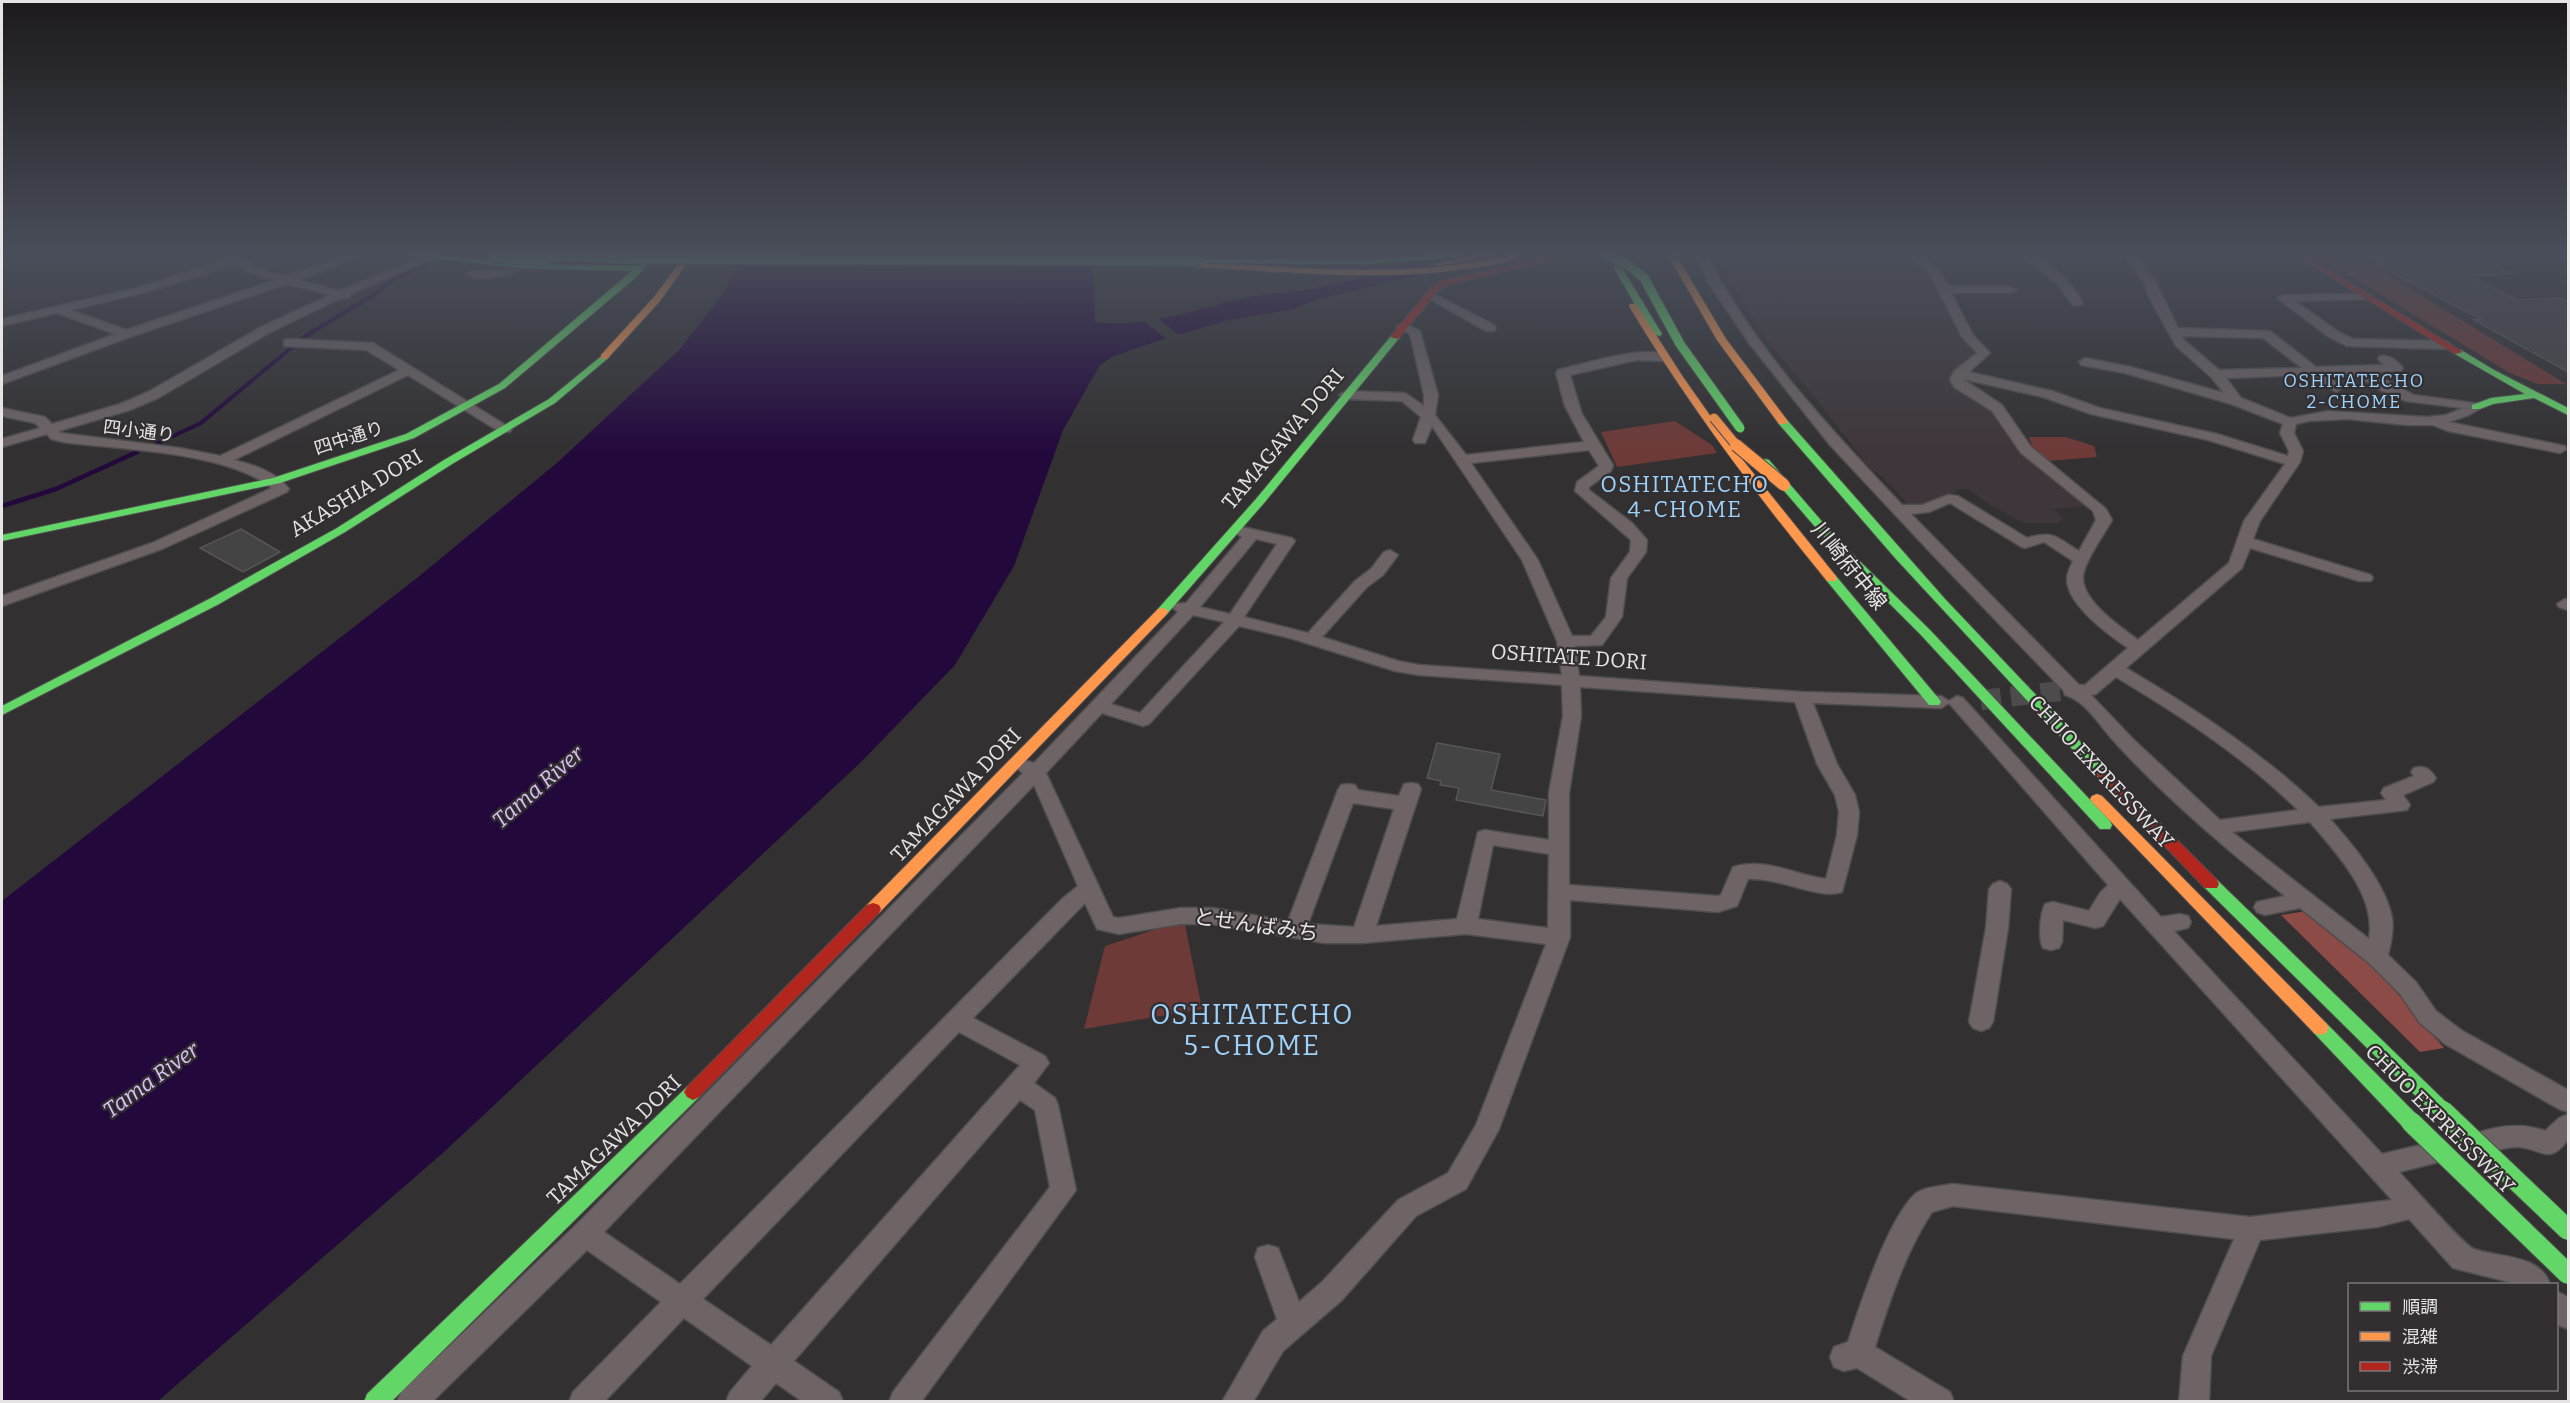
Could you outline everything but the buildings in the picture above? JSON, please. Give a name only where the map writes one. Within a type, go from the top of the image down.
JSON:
[{"type":"main road","name":"四中通り","points":[[2,538],[276,481],[410,436],[502,386],[579,320]]},
{"type":"main road","name":"AKASHIA DORI","points":[[2,711],[240,586],[340,530],[477,443],[546,406],[597,363],[637,320]]},
{"type":"main road","name":"TAMAGAWA DORI","points":[[375,1401],[1025,767],[1234,530],[1409,320]]},
{"type":"main road","name":"川崎府中線","points":[[1641,320],[1686,392],[1790,527],[1934,702]]},
{"type":"main road","points":[[1649,320],[1725,433],[1748,456],[1784,485]]},
{"type":"main road","name":"川崎府中線","points":[[1660,320],[1673,346],[1732,432],[1735,453]]},
{"type":"main road","points":[[1667,320],[1680,344],[1740,428],[1784,485],[1814,519],[1925,632],[2147,871],[2374,1084]]},
{"type":"main road","name":"CHUO EXPRESSWAY","points":[[1708,320],[1755,385],[1858,509],[1950,612],[2189,862],[2443,1112],[2568,1230]]},
{"type":"main road","points":[[1734,320],[1825,438],[1896,537],[1932,579],[2413,1082]]},
{"type":"main road","points":[[2406,320],[2533,395],[2568,412]]},
{"type":"main road","points":[[1686,392],[1703,391]]},
{"type":"main road","points":[[2476,407],[2491,401],[2533,395],[2568,396]]},
{"type":"main road","name":"CHUO EXPRESSWAY","points":[[1918,605],[2162,867],[2411,1122],[2568,1274]]},
{"type":"street","points":[[89,320],[126,334]]},
{"type":"street","points":[[2,380],[168,320]]},
{"type":"street","points":[[2,443],[125,407],[153,395],[285,320]]},
{"type":"street","points":[[1476,320],[1490,328]]},
{"type":"street","points":[[1740,320],[1835,442],[2058,676],[2069,691],[2233,844],[2377,957],[2408,988],[2428,1017],[2453,1037],[2568,1102]]},
{"type":"street","points":[[1959,320],[1968,338],[1984,353],[1959,374],[1956,379],[1959,384],[1997,408],[2026,450],[2099,509],[2104,520],[2075,580],[2078,590],[2094,612],[2140,649]]},
{"type":"street","points":[[2168,320],[2180,343],[2216,374],[2236,401]]},
{"type":"street","points":[[2312,320],[2351,343],[2445,345]]},
{"type":"street","points":[[1403,327],[1414,331],[1425,363],[1431,395],[1429,416],[1420,440]]},
{"type":"street","points":[[2175,333],[2266,334],[2336,388]]},
{"type":"street","points":[[294,344],[369,346],[505,429]]},
{"type":"street","points":[[1566,641],[1596,641],[1614,617],[1619,578],[1638,552],[1639,540],[1628,525],[1598,507],[1582,491],[1582,485],[1606,468],[1606,465],[1582,430],[1562,373],[1637,356],[1663,357]]},
{"type":"street","points":[[2216,374],[2266,375],[2292,374],[2312,369],[2397,368],[2384,359]]},
{"type":"street","points":[[2085,362],[2127,370],[2236,401],[2289,422],[2303,417],[2323,415],[2435,420],[2456,416],[2476,407]]},
{"type":"street","points":[[2356,369],[2386,388],[2418,400],[2460,403],[2476,407]]},
{"type":"street","points":[[223,460],[408,370]]},
{"type":"street","points":[[1959,374],[2047,394],[2096,411],[2212,437],[2293,462]]},
{"type":"street","points":[[2266,375],[2281,385]]},
{"type":"street","points":[[1236,1401],[1273,1341],[1332,1291],[1407,1208],[1457,1181],[1487,1129],[1559,937],[1557,848],[1559,793],[1572,716],[1571,679],[1566,641],[1530,560],[1436,422],[1405,397],[1346,395]]},
{"type":"street","name":"四小通り","points":[[2,412],[40,420],[56,436],[63,438],[223,460],[254,469],[276,481]]},
{"type":"street","points":[[2435,420],[2448,426],[2560,449]]},
{"type":"street","points":[[2069,691],[2090,690],[2236,565],[2252,521],[2293,462],[2296,451],[2286,433],[2289,422]]},
{"type":"street","points":[[1461,460],[1593,445]]},
{"type":"street","points":[[2,601],[196,530],[282,489],[276,481]]},
{"type":"street","points":[[1898,510],[1924,509],[1953,499],[2025,543],[2046,537],[2083,560]]},
{"type":"street","points":[[1100,706],[1143,720],[1235,621],[1287,541],[1234,530]]},
{"type":"street","points":[[411,1401],[585,1234],[1025,767],[1100,706],[1190,609],[1252,534]]},
{"type":"street","points":[[2246,542],[2365,578]]},
{"type":"street","points":[[1311,639],[1361,584],[1377,572],[1390,555]]},
{"type":"street","name":"OSHITATE DORI","points":[[1170,604],[1311,639],[1395,666],[1802,697],[1965,701],[2120,886]]},
{"type":"street","points":[[2116,670],[2230,740],[2314,814],[2349,856],[2374,896],[2382,918],[2377,957]]},
{"type":"street","points":[[1559,892],[1718,904],[1730,901],[1740,872],[1760,870],[1786,875],[1824,888],[1835,887],[1848,836],[1849,812],[1845,795],[1827,764],[1802,697]]},
{"type":"street","name":"とせんばみち","points":[[1025,767],[1042,782],[1105,923],[1119,926],[1181,916],[1212,916],[1324,935],[1362,935],[1466,927],[1559,937]]},
{"type":"street","points":[[2216,828],[2400,805],[2391,793],[2426,778],[2421,771]]},
{"type":"street","points":[[1295,931],[1347,792],[1409,797],[1362,935]]},
{"type":"street","points":[[1466,927],[1485,837],[1557,848]]},
{"type":"street","points":[[2051,942],[2053,909],[2095,920],[2107,898],[2120,886],[2463,1259],[2531,1280],[2568,1283]]},
{"type":"street","points":[[583,1401],[958,1021],[1070,904],[1089,890]]},
{"type":"street","points":[[1982,1022],[1997,928],[2000,890]]},
{"type":"street","points":[[2265,907],[2304,900]]},
{"type":"street","points":[[2156,926],[2180,922]]},
{"type":"street","points":[[740,1401],[1037,1063],[958,1021]]},
{"type":"street","points":[[903,1401],[1063,1190],[1046,1105],[1018,1085]]},
{"type":"street","points":[[2378,1166],[2512,1135],[2531,1136],[2549,1143],[2568,1125]]},
{"type":"street","points":[[1940,1401],[1851,1355],[1870,1318],[1910,1221],[1924,1202],[1953,1195],[2250,1229],[2377,1215],[2415,1206]]},
{"type":"street","points":[[2194,1401],[2197,1356],[2245,1248],[2250,1229]]},
{"type":"street","points":[[585,1234],[829,1401]]},
{"type":"street","points":[[1268,1257],[1293,1324]]},
{"type":"shaded area","points":[[1754,320],[1955,320],[1960,336],[1975,348],[1978,354],[1952,377],[1989,405],[2086,506],[2054,509],[2063,518],[2058,523],[2024,523],[1990,505],[1968,489],[1958,489],[1952,495],[1933,499],[1921,507],[1908,504],[1868,466],[1765,338]]},
{"type":"shaded area","points":[[2423,320],[2462,320],[2566,384],[2538,384],[2510,373]]},
{"type":"shaded area","points":[[1675,421],[1712,445],[1717,453],[1617,467],[1601,432]]},
{"type":"shaded area","points":[[2029,437],[2066,437],[2094,446],[2097,457],[2047,461],[2034,451]]},
{"type":"shaded area","points":[[2307,911],[2367,958],[2444,1048],[2420,1052],[2281,915]]},
{"type":"shaded area","points":[[1184,920],[1202,1009],[1084,1029],[1105,946]]},
{"type":"water","name":"Tama River","points":[[702,320],[1095,320],[1115,323],[1227,320],[1114,356],[1100,365],[1063,430],[1014,566],[955,665],[862,761],[445,1151],[158,1401],[2,1402],[2,901],[417,578],[558,462],[679,350]]},
{"type":"pier","points":[[1143,320],[1161,320],[1181,337],[1168,340]]},
{"type":"waterway","points":[[152,446],[201,423],[304,337],[331,320]]},
{"type":"waterway","points":[[151,447],[155,445]]},
{"type":"waterway","points":[[2,506],[56,489],[137,452]]},
{"type":"tunnel","points":[[1981,700],[2060,691]]},
{"type":"traffic: fast","points":[[2,538],[276,481],[410,436],[502,386],[579,320]]},
{"type":"traffic: fast","points":[[1649,320],[1657,334]]},
{"type":"traffic: fast","points":[[1667,320],[1680,344],[1740,428]]},
{"type":"traffic: fast","points":[[1162,612],[1260,501],[1395,337]]},
{"type":"traffic: fast","points":[[2458,352],[2568,412]]},
{"type":"traffic: fast","points":[[2,711],[215,601],[341,530],[448,462],[552,401],[604,357]]},
{"type":"traffic: fast","points":[[2476,407],[2491,401],[2537,395]]},
{"type":"traffic: fast","points":[[1783,422],[1940,601],[2104,775]]},
{"type":"traffic: fast","points":[[1765,462],[1833,541],[1925,632],[2105,825]]},
{"type":"traffic: fast","points":[[1831,578],[1934,702]]},
{"type":"traffic: fast","points":[[2211,884],[2443,1111]]},
{"type":"traffic: fast","points":[[2320,1028],[2411,1122]]},
{"type":"traffic: fast","points":[[375,1402],[693,1092]]},
{"type":"traffic: fast","points":[[2443,1111],[2568,1230]]},
{"type":"traffic: fast","points":[[2411,1122],[2568,1274]]},
{"type":"traffic: slow","points":[[604,357],[637,320]]},
{"type":"traffic: slow","points":[[1642,320],[1726,446],[1831,578]]},
{"type":"traffic: slow","points":[[1711,320],[1722,340],[1783,422]]},
{"type":"traffic: slow","points":[[1714,418],[1737,446],[1784,485]]},
{"type":"traffic: slow","points":[[873,909],[1162,612]]},
{"type":"traffic: slow","points":[[2097,799],[2320,1028]]},
{"type":"traffic: jam","points":[[1395,337],[1409,320]]},
{"type":"traffic: jam","points":[[2406,320],[2458,352]]},
{"type":"traffic: jam","points":[[2104,775],[2211,884]]},
{"type":"traffic: jam","points":[[693,1092],[873,909]]},
{"type":"district","name":"OSHITATECHO 2-CHOME","points":[[2354,391]]},
{"type":"district","name":"OSHITATECHO 4-CHOME","points":[[1685,496]]},
{"type":"district","name":"OSHITATECHO 5-CHOME","points":[[1252,1030]]}]
